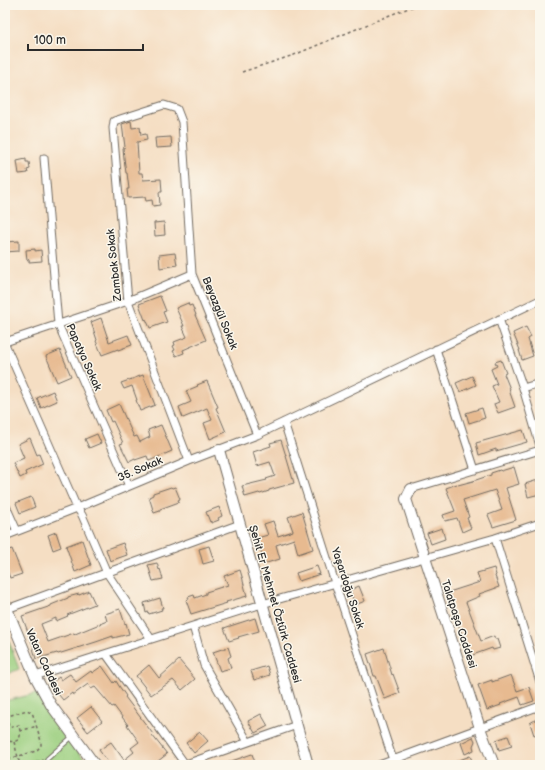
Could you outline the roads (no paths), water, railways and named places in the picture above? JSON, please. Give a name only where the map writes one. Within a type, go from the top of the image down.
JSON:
[{"type":"street","name":"Beyazgül Sokak","points":[[113,128],[114,121],[164,105],[176,110],[182,122],[192,274],[257,435]]},
{"type":"street","name":"Zambak Sokak","points":[[113,128],[128,301],[189,461]]},
{"type":"street","name":"Papatya Sokak","points":[[44,158],[58,324],[129,486]]},
{"type":"street","points":[[151,639],[107,572],[82,515],[77,508],[5,343],[128,301],[192,274]]},
{"type":"street","name":"35. Sokak","points":[[5,536],[257,435],[540,300]]},
{"type":"street","points":[[499,319],[523,388],[540,446]]},
{"type":"street","points":[[436,349],[475,470]]},
{"type":"street","points":[[523,388],[540,383]]},
{"type":"street","name":"Yaşardoğu Sokak","points":[[284,422],[334,583],[393,760]]},
{"type":"street","name":"Şehit Er Mehmet Öztürk Caddesi","points":[[219,450],[308,765]]},
{"type":"street","points":[[411,489],[540,450]]},
{"type":"street","name":"Talatpaşa Caddesi","points":[[411,489],[406,499],[480,728],[494,765]]},
{"type":"street","points":[[5,504],[17,531]]},
{"type":"street","points":[[35,676],[262,604],[495,538],[540,523]]},
{"type":"street","points":[[6,607],[240,524]]},
{"type":"street","points":[[495,538],[540,682]]},
{"type":"street","name":"Vatan Caddesi","points":[[6,607],[35,676],[51,705],[95,765]]},
{"type":"street","points":[[193,626],[204,665],[248,742]]},
{"type":"street","points":[[106,654],[184,765],[297,725]]},
{"type":"street","points":[[379,765],[540,706]]},
{"type":"lane","points":[[47,759],[74,735]]}]
